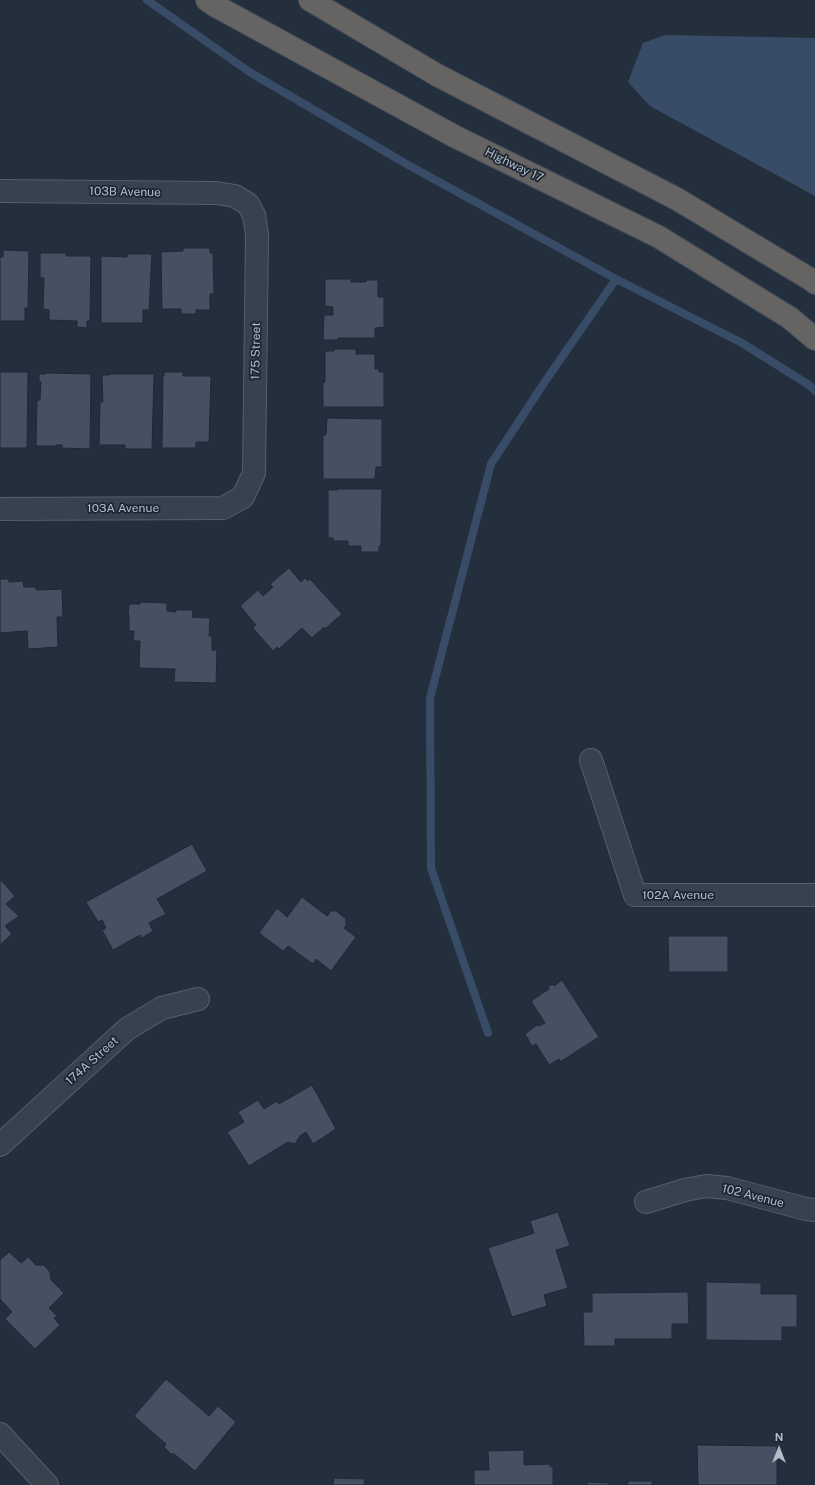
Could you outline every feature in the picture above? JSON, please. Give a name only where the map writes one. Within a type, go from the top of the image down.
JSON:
[{"type":"highway","name":"Highway 17","points":[[207,0],[454,136],[659,237],[790,318],[815,339]]},
{"type":"highway","points":[[310,0],[437,75],[677,200],[815,283]]},
{"type":"street","name":"103B Avenue","points":[[0,191],[216,193],[235,196],[248,204]]},
{"type":"street","name":"175 Street","points":[[243,497],[254,473],[257,235],[254,215],[248,204]]},
{"type":"street","name":"103A Avenue","points":[[0,508],[223,508],[243,497]]},
{"type":"street","name":"102A Avenue","points":[[591,760],[635,895],[815,895]]},
{"type":"street","name":"174A Street","points":[[0,1145],[127,1029],[162,1008],[198,999]]},
{"type":"street","name":"102 Avenue","points":[[646,1202],[706,1186],[727,1188],[806,1209],[815,1210]]},
{"type":"street","points":[[0,1434],[47,1485]]},
{"type":"water","points":[[665,35],[815,38],[815,196],[650,106],[628,82],[643,43]]},
{"type":"building","points":[[183,248],[210,248],[210,253],[213,253],[214,294],[210,294],[210,310],[196,310],[196,314],[181,314],[181,309],[162,309],[161,252],[183,251]]},
{"type":"building","points":[[3,250],[29,251],[28,308],[25,308],[25,321],[0,321],[0,257],[3,257]]},
{"type":"building","points":[[40,253],[66,253],[66,256],[91,256],[90,321],[87,321],[87,328],[77,327],[77,321],[49,320],[49,310],[43,309],[44,278],[40,278]]},
{"type":"building","points":[[127,254],[152,254],[149,310],[143,310],[143,323],[101,323],[101,256],[127,257]]},
{"type":"building","points":[[325,279],[351,279],[351,282],[378,280],[378,297],[384,297],[384,327],[375,328],[375,338],[338,338],[338,340],[323,340],[324,315],[333,315],[333,307],[325,306]]},
{"type":"building","points":[[334,349],[356,349],[356,354],[375,354],[375,369],[379,369],[379,372],[384,372],[384,407],[323,407],[325,351],[334,351]]},
{"type":"building","points":[[0,372],[28,372],[27,448],[0,448]]},
{"type":"building","points":[[164,372],[183,372],[183,376],[211,376],[209,442],[196,442],[196,448],[162,448]]},
{"type":"building","points":[[39,374],[91,374],[90,449],[62,448],[62,445],[36,446],[37,400],[40,400],[41,382],[39,382]]},
{"type":"building","points":[[154,374],[152,449],[125,449],[125,445],[99,445],[100,402],[103,402],[102,375]]},
{"type":"building","points":[[327,418],[382,419],[382,467],[376,467],[375,479],[323,479],[323,435],[326,435]]},
{"type":"building","points":[[382,489],[381,546],[379,546],[379,552],[361,552],[361,546],[348,546],[348,541],[333,541],[333,538],[328,538],[328,490]]},
{"type":"building","points":[[289,568],[301,582],[305,578],[308,581],[310,579],[342,614],[312,638],[302,628],[279,649],[277,647],[273,651],[253,628],[256,625],[240,606],[258,590],[263,596],[273,587],[270,584]]},
{"type":"building","points":[[0,579],[9,579],[9,582],[23,581],[24,587],[36,587],[36,590],[62,589],[63,617],[57,617],[58,647],[28,649],[27,631],[0,633]]},
{"type":"building","points":[[140,602],[167,603],[167,611],[176,612],[176,610],[193,610],[192,617],[210,618],[209,636],[212,636],[212,650],[217,650],[216,683],[174,682],[175,669],[139,668],[140,641],[133,641],[134,631],[129,631],[128,615],[129,604],[140,604]]},
{"type":"building","points":[[192,844],[207,871],[157,899],[166,914],[149,923],[153,931],[142,938],[140,935],[113,950],[102,930],[106,928],[102,920],[98,922],[86,902]]},
{"type":"building","points":[[0,879],[15,896],[6,904],[19,916],[5,926],[12,934],[0,945]]},
{"type":"building","points":[[302,897],[327,916],[331,911],[336,911],[346,919],[346,926],[344,928],[356,937],[331,971],[316,959],[313,964],[288,946],[283,951],[259,933],[277,908],[287,917]]},
{"type":"building","points":[[668,936],[728,936],[728,972],[669,972]]},
{"type":"building","points":[[562,980],[599,1037],[560,1062],[559,1059],[549,1065],[536,1044],[532,1046],[525,1034],[537,1025],[539,1026],[545,1023],[531,1001],[549,989],[548,987],[552,984],[554,986]]},
{"type":"building","points":[[312,1085],[336,1129],[313,1144],[306,1132],[300,1136],[295,1144],[288,1142],[249,1166],[227,1132],[244,1122],[238,1112],[258,1100],[264,1109],[277,1101],[279,1104]]},
{"type":"building","points":[[558,1212],[570,1246],[556,1250],[568,1288],[544,1295],[547,1306],[512,1317],[488,1248],[534,1233],[530,1221]]},
{"type":"building","points":[[9,1252],[21,1263],[28,1257],[36,1265],[44,1265],[50,1272],[51,1280],[64,1293],[49,1308],[57,1316],[54,1318],[60,1325],[35,1349],[5,1319],[12,1312],[0,1299],[0,1260]]},
{"type":"building","points":[[706,1282],[761,1283],[761,1294],[797,1294],[797,1327],[782,1327],[782,1341],[706,1340]]},
{"type":"building","points":[[688,1292],[689,1324],[672,1324],[672,1339],[615,1339],[615,1346],[584,1346],[583,1312],[592,1312],[592,1293]]},
{"type":"building","points":[[166,1379],[209,1416],[218,1406],[236,1422],[195,1471],[173,1453],[172,1455],[164,1447],[166,1444],[134,1416]]},
{"type":"building","points":[[697,1445],[777,1446],[777,1485],[698,1485]]},
{"type":"building","points":[[524,1450],[524,1465],[551,1464],[550,1467],[553,1466],[553,1485],[474,1485],[474,1470],[489,1470],[488,1451]]},
{"type":"building","points":[[334,1478],[365,1479],[364,1485],[333,1485]]},
{"type":"building","points":[[628,1481],[652,1481],[652,1485],[628,1485]]},
{"type":"building","points":[[587,1482],[609,1483],[609,1485],[587,1485]]},
{"type":"waterway","points":[[147,0],[251,73],[410,166],[616,279],[742,343],[809,385],[815,391]]},
{"type":"waterway","points":[[488,1033],[431,868],[430,698],[491,464],[544,383],[616,279]]}]
